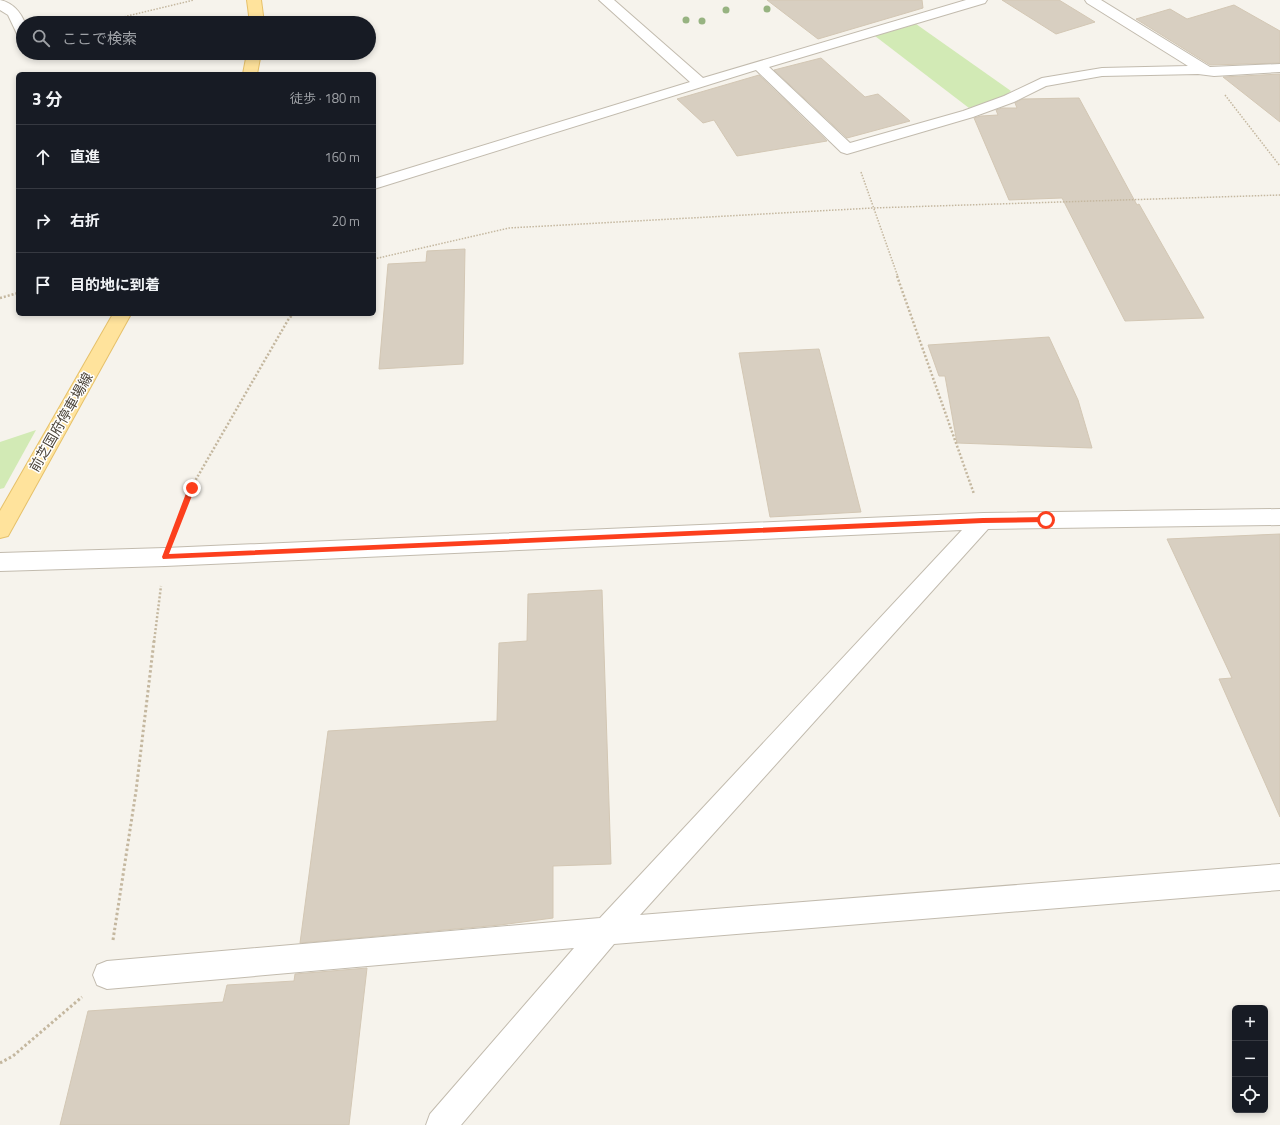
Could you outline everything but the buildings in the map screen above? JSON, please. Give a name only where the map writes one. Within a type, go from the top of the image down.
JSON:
[{"type":"main road","points":[[254,0],[256,16]]},
{"type":"main road","points":[[250,72],[253,60]]},
{"type":"main road","name":"前芝国府停車場線","points":[[0,530],[121,316]]},
{"type":"street","points":[[606,0],[700,84]]},
{"type":"street","points":[[376,183],[759,65],[980,0]]},
{"type":"street","points":[[1092,0],[1206,71]]},
{"type":"street","points":[[0,4],[14,13],[16,17]]},
{"type":"street","points":[[759,65],[847,149],[968,114],[1009,99],[1042,82],[1102,72],[1206,71],[1280,68]]},
{"type":"street","points":[[0,562],[165,557],[983,521],[1280,517]]},
{"type":"street","points":[[441,1125],[607,931],[983,521]]},
{"type":"street","points":[[107,975],[607,931],[1280,877]]},
{"type":"path","points":[[127,16],[194,0]]},
{"type":"path","points":[[1206,71],[1280,166]]},
{"type":"path","points":[[847,149],[860,171],[983,521]]},
{"type":"path","points":[[376,259],[509,228],[872,208],[1280,195]]},
{"type":"path","points":[[0,298],[16,294]]},
{"type":"path","points":[[0,1063],[13,1056],[107,975],[136,791],[165,557],[192,488],[252,380],[291,316]]},
{"type":"green space","points":[[916,24],[1011,91],[1003,97],[969,108],[875,36]]},
{"type":"green space","points":[[36,430],[4,488],[0,489],[0,442]]},
{"type":"route","points":[[192,488],[165,557],[983,521],[1046,520]]}]
